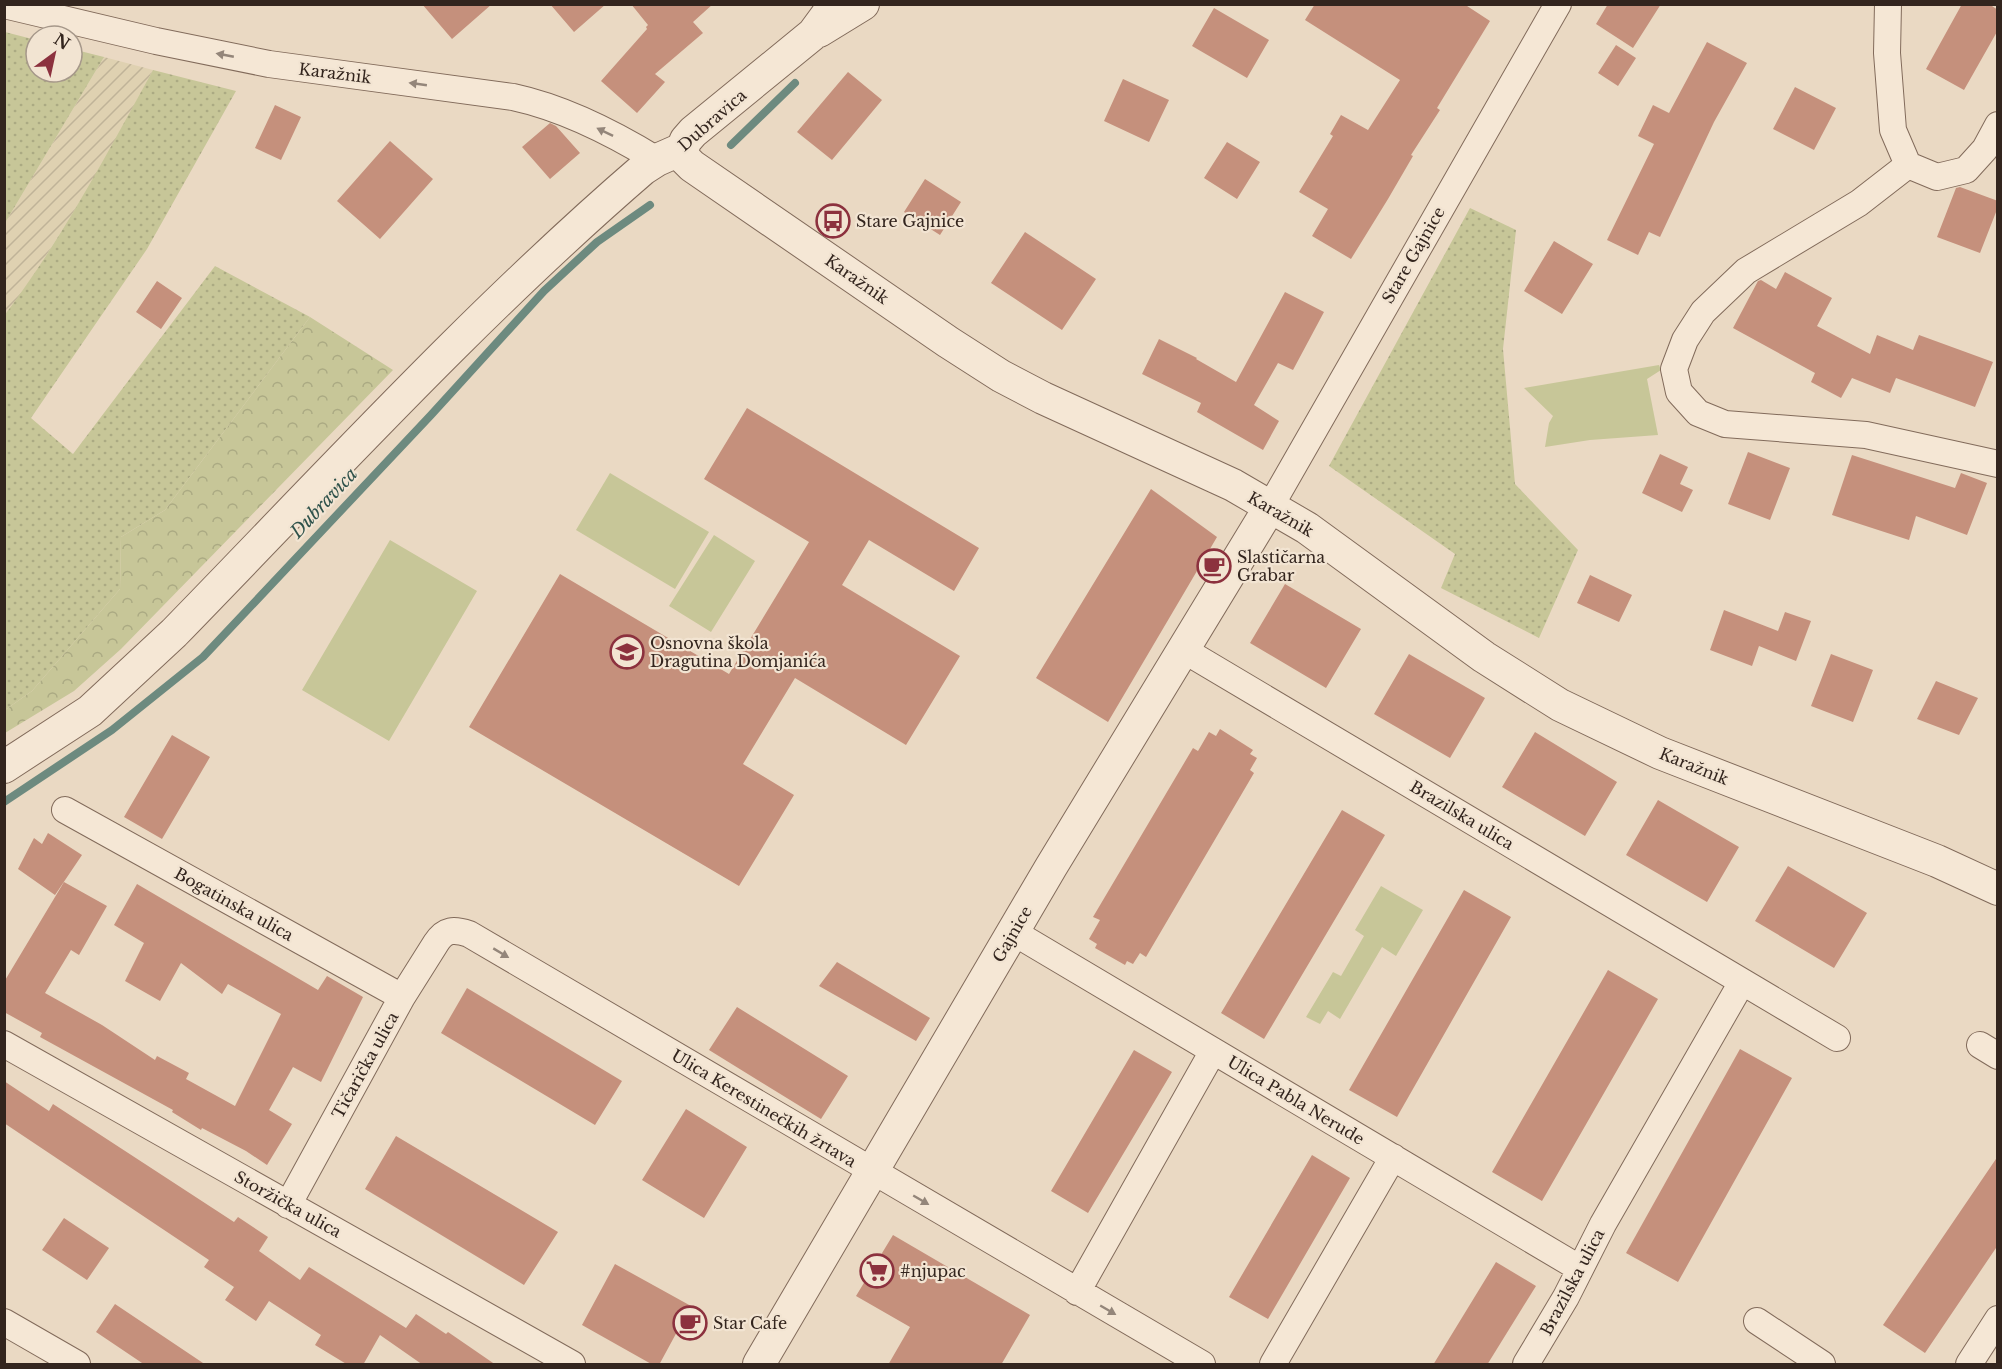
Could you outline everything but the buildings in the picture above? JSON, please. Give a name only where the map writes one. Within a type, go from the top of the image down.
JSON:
[{"type":"street","name":"Dubravica","points":[[4,767],[90,711],[129,676],[174,633],[440,360],[526,276],[643,169],[669,155],[693,132],[813,34],[835,4]]},
{"type":"street","points":[[813,34],[863,4]]},
{"type":"street","name":"Stare Gajnice","points":[[1270,507],[1558,4]]},
{"type":"street","points":[[1888,4],[1887,53],[1893,130],[1908,165],[1937,177],[1966,170],[1985,149],[1998,125]]},
{"type":"street","name":"Karažnik","points":[[4,5],[156,41],[269,64],[539,103],[634,146],[683,157],[692,166],[1001,376],[1043,398],[1233,485],[1335,547],[1484,657],[1560,705],[1660,753],[1937,861],[1998,889]]},
{"type":"street","points":[[1908,165],[1859,203],[1746,271],[1702,312],[1685,340],[1674,369],[1679,392],[1698,413],[1725,424],[1866,435],[1998,464]]},
{"type":"street","name":"Gajnice","points":[[759,1365],[1013,932],[1182,649],[1270,507]]},
{"type":"street","name":"Brazilska ulica","points":[[1182,649],[1837,1038]]},
{"type":"street","name":"Bogatinska ulica","points":[[65,810],[402,998]]},
{"type":"street","name":"Tičarička ulica","points":[[288,1205],[402,998],[441,935],[449,930]]},
{"type":"street","name":"Ulica Kerestinečkih žrtava","points":[[449,930],[469,934],[1202,1365]]},
{"type":"street","name":"Ulica Pabla Nerude","points":[[1013,932],[1579,1268]]},
{"type":"street","name":"Brazilska ulica","points":[[1526,1365],[1742,982]]},
{"type":"street","name":"Storžička ulica","points":[[4,1044],[572,1365]]},
{"type":"street","points":[[1077,1292],[1213,1051]]},
{"type":"street","points":[[1273,1365],[1393,1157]]},
{"type":"street","points":[[1969,1365],[1998,1319]]},
{"type":"street","points":[[1757,1321],[1821,1365]]},
{"type":"street","points":[[4,1322],[77,1365]]},
{"type":"shaded area","points":[[104,57],[153,70],[98,173],[27,286],[5,316],[5,223]]},
{"type":"green space","points":[[5,32],[24,37],[24,84],[84,84],[84,52],[104,57],[5,223]]},
{"type":"green space","points":[[153,70],[236,91],[147,249],[31,418],[73,454],[215,266],[310,317],[165,510],[121,537],[120,589],[32,691],[5,710],[4,316],[65,226]]},
{"type":"green space","points":[[1470,208],[1516,230],[1503,349],[1515,484],[1578,550],[1539,638],[1441,588],[1455,554],[1329,466]]},
{"type":"green space","points":[[310,317],[393,370],[121,649],[74,691],[5,733],[5,710],[32,691],[120,589],[121,537],[165,510]]},
{"type":"green space","points":[[1659,365],[1661,370],[1647,379],[1658,435],[1590,440],[1545,447],[1549,423],[1553,416],[1524,388]]},
{"type":"green space","points":[[610,473],[709,532],[675,589],[576,530]]},
{"type":"green space","points":[[714,535],[755,561],[711,632],[669,606]]},
{"type":"green space","points":[[390,540],[477,591],[389,741],[302,690]]},
{"type":"green space","points":[[1381,886],[1423,910],[1396,956],[1382,947],[1340,1019],[1328,1011],[1320,1024],[1306,1017],[1333,972],[1341,976],[1364,936],[1355,930]]},
{"type":"waterway","name":"Dubravica","points":[[731,145],[795,83]]},
{"type":"waterway","name":"Dubravica","points":[[4,802],[112,730],[203,657],[431,415],[544,291],[597,242],[650,205]]},
{"type":"place","name":"Stare Gajnice","points":[[833,221]]},
{"type":"place","name":"Slastičarna Grabar","points":[[1214,566]]},
{"type":"place","name":"Osnovna škola Dragutina Domjanića","points":[[627,652]]},
{"type":"place","name":"#njupac","points":[[877,1271]]},
{"type":"place","name":"Star Cafe","points":[[690,1323]]}]
